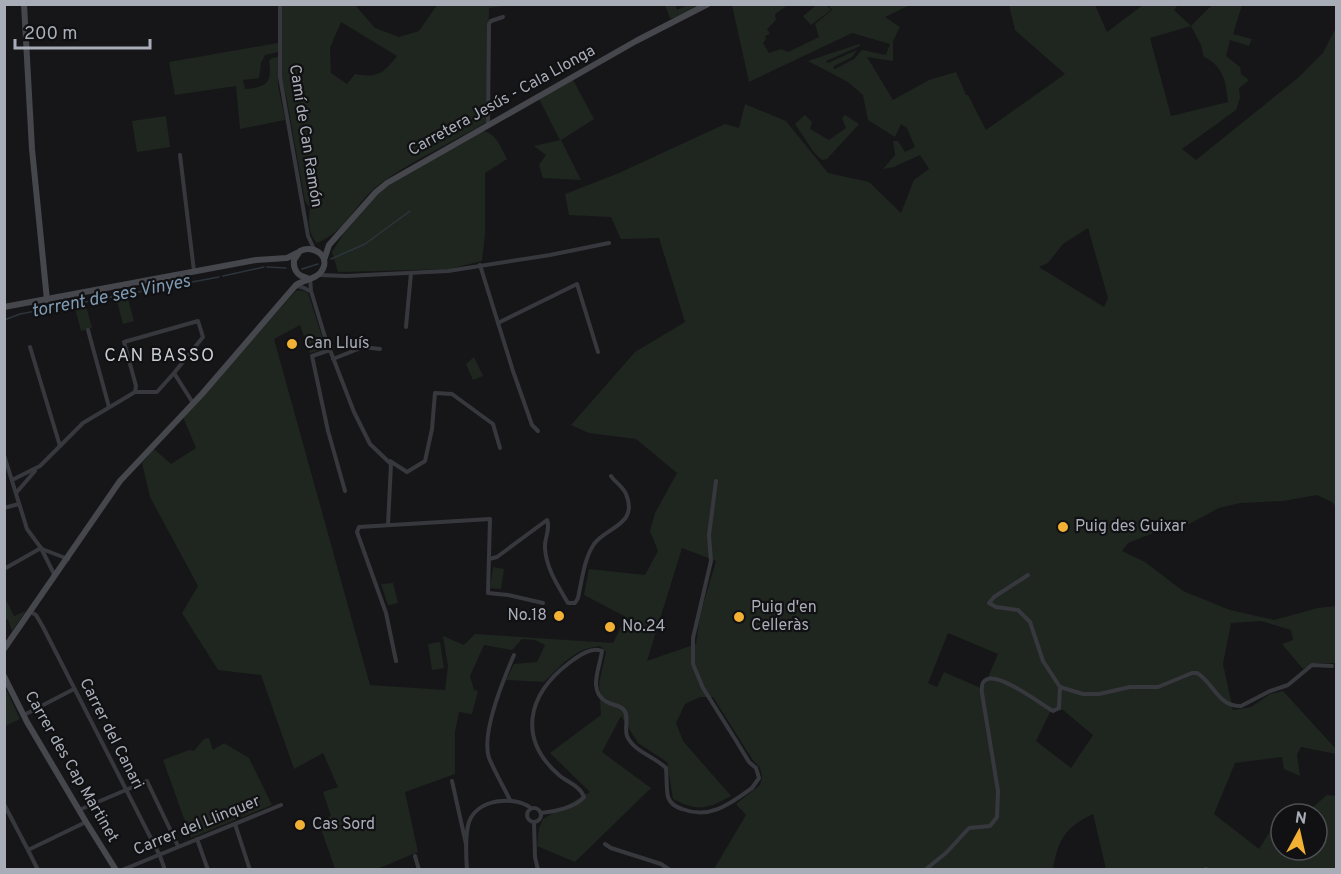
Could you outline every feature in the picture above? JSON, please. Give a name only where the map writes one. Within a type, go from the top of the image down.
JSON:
[{"type":"street","points":[[24,4],[32,149],[47,300]]},
{"type":"street","name":"Camí de Can Ramón","points":[[280,4],[280,77],[308,236],[314,249]]},
{"type":"street","name":"Carretera Jesús - Cala Llonga","points":[[324,262],[329,246],[381,187],[636,41],[708,4]]},
{"type":"street","points":[[489,125],[489,24],[503,17]]},
{"type":"street","points":[[180,155],[194,272]]},
{"type":"street","points":[[295,285],[294,260],[308,236]]},
{"type":"street","points":[[4,649],[56,577],[120,481],[193,403],[295,285],[319,275],[346,276],[448,271],[609,243]]},
{"type":"street","points":[[4,307],[256,260],[282,258],[300,251],[329,246]]},
{"type":"street","points":[[314,249],[320,252],[331,274]]},
{"type":"street","points":[[282,258],[300,276],[308,278]]},
{"type":"street","points":[[319,275],[324,262]]},
{"type":"street","points":[[480,264],[528,414],[538,431]]},
{"type":"street","points":[[406,327],[411,273]]},
{"type":"street","points":[[308,278],[333,359],[367,440],[389,461],[407,472],[425,461],[432,429],[435,393],[452,394],[493,424],[500,448]]},
{"type":"street","points":[[498,323],[577,284],[598,352]]},
{"type":"street","points":[[295,285],[311,291]]},
{"type":"street","points":[[16,493],[83,423],[135,392],[157,392],[202,340],[203,334],[198,321],[124,342],[136,386],[135,392]]},
{"type":"street","points":[[88,330],[109,407]]},
{"type":"street","points":[[30,347],[60,446]]},
{"type":"street","points":[[333,359],[363,347],[380,349]]},
{"type":"street","points":[[330,350],[312,356],[328,431],[345,491]]},
{"type":"street","points":[[174,373],[193,403]]},
{"type":"street","points":[[4,455],[7,473],[12,480],[27,529],[41,548],[56,577]]},
{"type":"street","points":[[388,525],[392,469],[389,461]]},
{"type":"street","points":[[12,480],[40,466]]},
{"type":"street","points":[[489,559],[497,557],[547,520],[549,525],[544,546],[546,561],[568,603],[575,603],[579,598],[588,553],[596,541],[623,522],[627,514],[626,494],[611,476]]},
{"type":"street","points":[[541,813],[579,802],[584,797],[580,789],[547,763],[538,749],[531,729],[534,708],[545,687],[565,665],[576,657],[595,649],[602,651],[596,683],[598,694],[608,703],[623,708],[626,712],[628,738],[640,752],[666,768],[669,797],[675,805],[690,811],[711,812],[722,808],[752,788],[759,778],[756,768],[749,762],[704,688],[693,664],[693,638],[711,561],[709,535],[716,481]]},
{"type":"street","points":[[4,508],[19,504]]},
{"type":"street","points":[[396,662],[386,613],[357,532],[360,526],[490,519],[488,593],[543,603]]},
{"type":"street","points":[[41,548],[68,559]]},
{"type":"street","points":[[4,569],[41,548]]},
{"type":"street","points":[[925,870],[947,852],[969,828],[990,826],[997,817],[998,791],[981,686],[983,682],[993,678],[1000,679],[1053,711],[1059,708],[1060,687],[1043,661],[1030,622],[1018,610],[996,608],[989,603],[994,597],[1028,575]]},
{"type":"street","name":"Carrer del Canari","points":[[31,612],[40,621],[159,854],[165,870]]},
{"type":"street","points":[[510,800],[489,758],[487,744],[499,691],[514,655]]},
{"type":"street","points":[[1060,687],[1083,694],[1099,694],[1130,687],[1158,687],[1197,673],[1222,700],[1241,706],[1288,685],[1312,665],[1332,666]]},
{"type":"street","name":"Carrer des Cap Martinet","points":[[4,676],[23,715],[113,869]]},
{"type":"street","points":[[23,715],[74,689]]},
{"type":"street","points":[[79,810],[125,789],[145,781],[149,782],[178,846]]},
{"type":"street","points":[[452,782],[466,847]]},
{"type":"street","points":[[467,870],[466,847],[469,822],[489,804],[510,800],[537,808],[541,813],[540,819],[534,822]]},
{"type":"street","name":"Carrer del Llinquer","points":[[122,870],[281,805]]},
{"type":"street","points":[[5,806],[38,870]]},
{"type":"street","points":[[531,808],[527,816],[534,822],[535,857],[538,870]]},
{"type":"street","points":[[28,850],[86,822]]},
{"type":"street","points":[[235,824],[250,870]]},
{"type":"street","points":[[197,839],[208,870]]},
{"type":"street","points":[[605,844],[661,864],[670,870]]},
{"type":"street","points":[[415,856],[419,870]]},
{"type":"shaded area","points":[[818,4],[826,5],[831,10],[811,25],[803,16]]},
{"type":"shaded area","points":[[281,5],[355,5],[375,28],[399,37],[419,31],[437,5],[511,5],[489,8],[487,122],[381,183],[336,231],[317,243],[310,231],[310,208],[305,201],[282,80]],"holes":[[[341,22],[397,56],[383,71],[374,75],[355,74],[347,84],[331,73],[330,48]]]},
{"type":"shaded area","points":[[665,5],[675,5],[677,10],[688,5],[702,5],[670,18]]},
{"type":"shaded area","points":[[732,5],[788,5],[775,14],[776,20],[767,29],[770,34],[765,36],[763,43],[769,53],[781,49],[788,52],[819,37],[815,24],[832,10],[828,5],[910,5],[885,17],[900,27],[893,41],[893,61],[867,57],[893,100],[929,80],[956,72],[986,130],[1065,74],[1015,30],[1009,5],[1095,5],[1107,32],[1143,5],[1178,5],[1174,10],[1191,26],[1212,5],[1242,5],[1233,34],[1252,39],[1249,46],[1230,40],[1226,56],[1240,67],[1241,74],[1249,80],[1239,88],[1240,98],[1236,110],[1182,149],[1196,160],[1299,77],[1323,53],[1336,29],[1336,507],[1332,502],[1317,495],[1283,501],[1240,503],[1219,508],[1176,531],[1161,530],[1128,543],[1122,551],[1145,562],[1183,591],[1230,610],[1274,620],[1318,608],[1336,606],[1336,663],[1317,663],[1303,669],[1282,644],[1293,640],[1291,630],[1261,621],[1231,623],[1223,664],[1233,710],[1251,707],[1270,694],[1283,691],[1336,749],[1336,754],[1301,747],[1297,755],[1300,776],[1284,769],[1282,757],[1235,763],[1214,814],[1259,849],[1269,833],[1269,862],[1329,862],[1329,802],[1319,802],[1327,795],[1336,796],[1336,869],[1106,869],[1093,814],[1069,829],[1060,842],[1053,869],[714,869],[746,815],[736,804],[760,785],[762,777],[760,768],[713,697],[700,697],[685,704],[676,723],[683,741],[731,796],[703,807],[690,806],[673,799],[667,762],[638,743],[621,716],[602,752],[651,788],[575,862],[537,846],[539,828],[543,819],[590,792],[550,753],[601,715],[599,683],[606,652],[600,646],[582,650],[544,682],[506,680],[514,664],[537,662],[545,645],[535,640],[522,639],[512,650],[484,645],[470,676],[474,690],[478,691],[472,714],[459,712],[455,732],[455,774],[405,792],[418,852],[377,869],[335,869],[319,823],[331,816],[323,792],[338,787],[323,753],[294,769],[261,675],[218,670],[182,613],[198,586],[150,497],[142,463],[154,449],[171,464],[196,448],[183,417],[296,291],[301,290],[308,293],[326,349],[310,353],[300,325],[274,339],[370,685],[445,690],[448,666],[443,636],[464,645],[475,634],[613,643],[626,617],[584,595],[589,569],[645,575],[658,551],[650,531],[655,513],[677,473],[636,439],[589,433],[571,425],[635,352],[685,322],[659,238],[621,239],[611,217],[569,215],[565,194],[619,173],[725,124],[739,128],[745,104],[786,121],[828,173],[869,182],[901,213],[914,180],[929,169],[920,155],[894,167],[883,169],[895,155],[893,141],[898,141],[905,152],[915,147],[907,128],[901,124],[895,137],[868,120],[863,95],[848,82],[808,61],[859,44],[860,46],[826,61],[828,63],[857,50],[852,57],[834,66],[835,69],[854,59],[862,50],[886,55],[890,44],[852,33],[749,82]],"holes":[[[1191,26],[1201,45],[1204,57],[1216,65],[1223,76],[1228,102],[1171,116],[1150,38]],[[1088,228],[1108,298],[1104,307],[1039,267],[1048,263],[1063,244]],[[682,548],[716,561],[700,615],[696,644],[647,661]],[[948,633],[998,654],[983,689],[944,672],[937,687],[928,683]],[[1063,710],[1093,735],[1071,768],[1036,741],[1050,712]]]},
{"type":"shaded area","points":[[278,43],[278,52],[265,55],[261,63],[259,78],[243,80],[245,89],[266,83],[270,75],[269,61],[278,57],[278,85],[285,120],[240,129],[236,86],[175,95],[169,62]]},
{"type":"shaded area","points":[[573,80],[594,119],[561,140],[581,180],[543,178],[539,165],[546,155],[534,146],[560,140],[539,99]]},
{"type":"shaded area","points":[[805,115],[812,122],[810,129],[829,140],[846,128],[842,118],[845,115],[859,124],[827,159],[822,160],[813,151],[795,124]]},
{"type":"shaded area","points":[[166,116],[170,147],[137,152],[132,121]]},
{"type":"shaded area","points":[[482,131],[494,137],[507,159],[485,173],[485,234],[482,261],[449,269],[338,272],[332,252],[344,233],[381,190]]},
{"type":"shaded area","points":[[128,299],[134,321],[123,324],[117,301]]},
{"type":"shaded area","points":[[86,306],[92,328],[81,331],[75,308]]},
{"type":"shaded area","points":[[474,357],[483,376],[473,380],[466,364]]},
{"type":"shaded area","points":[[493,567],[504,569],[501,589],[490,588]]},
{"type":"shaded area","points":[[393,583],[398,603],[388,605],[381,584]]},
{"type":"shaded area","points":[[5,598],[14,616],[26,611],[12,631],[8,619],[5,620]]},
{"type":"shaded area","points":[[440,642],[444,668],[432,670],[428,644]]},
{"type":"shaded area","points":[[4,685],[20,719],[5,726],[4,726]]},
{"type":"shaded area","points":[[209,738],[213,750],[224,743],[249,758],[272,805],[191,838],[163,760],[189,750],[194,751],[204,739]]},
{"type":"waterway","name":"torrent de ses Vinyes","points":[[331,259],[365,244],[410,211]]},
{"type":"waterway","name":"torrent de ses Vinyes","points":[[302,269],[318,264]]},
{"type":"waterway","name":"torrent de ses Vinyes","points":[[223,276],[264,267]]},
{"type":"waterway","name":"torrent de ses Vinyes","points":[[267,267],[286,268]]},
{"type":"waterway","name":"torrent de ses Vinyes","points":[[4,320],[20,314],[219,277]]},
{"type":"place","name":"Can Lluís","points":[[292,344]]},
{"type":"place","name":"Puig des Guixar","points":[[1063,527]]},
{"type":"place","name":"No.18","points":[[559,616]]},
{"type":"place","name":"Puig d'en Celleràs","points":[[739,617]]},
{"type":"place","name":"No.24","points":[[610,627]]},
{"type":"place","name":"Cas Sord","points":[[300,825]]},
{"type":"district","name":"CAN BASSO","points":[[160,356]]}]
